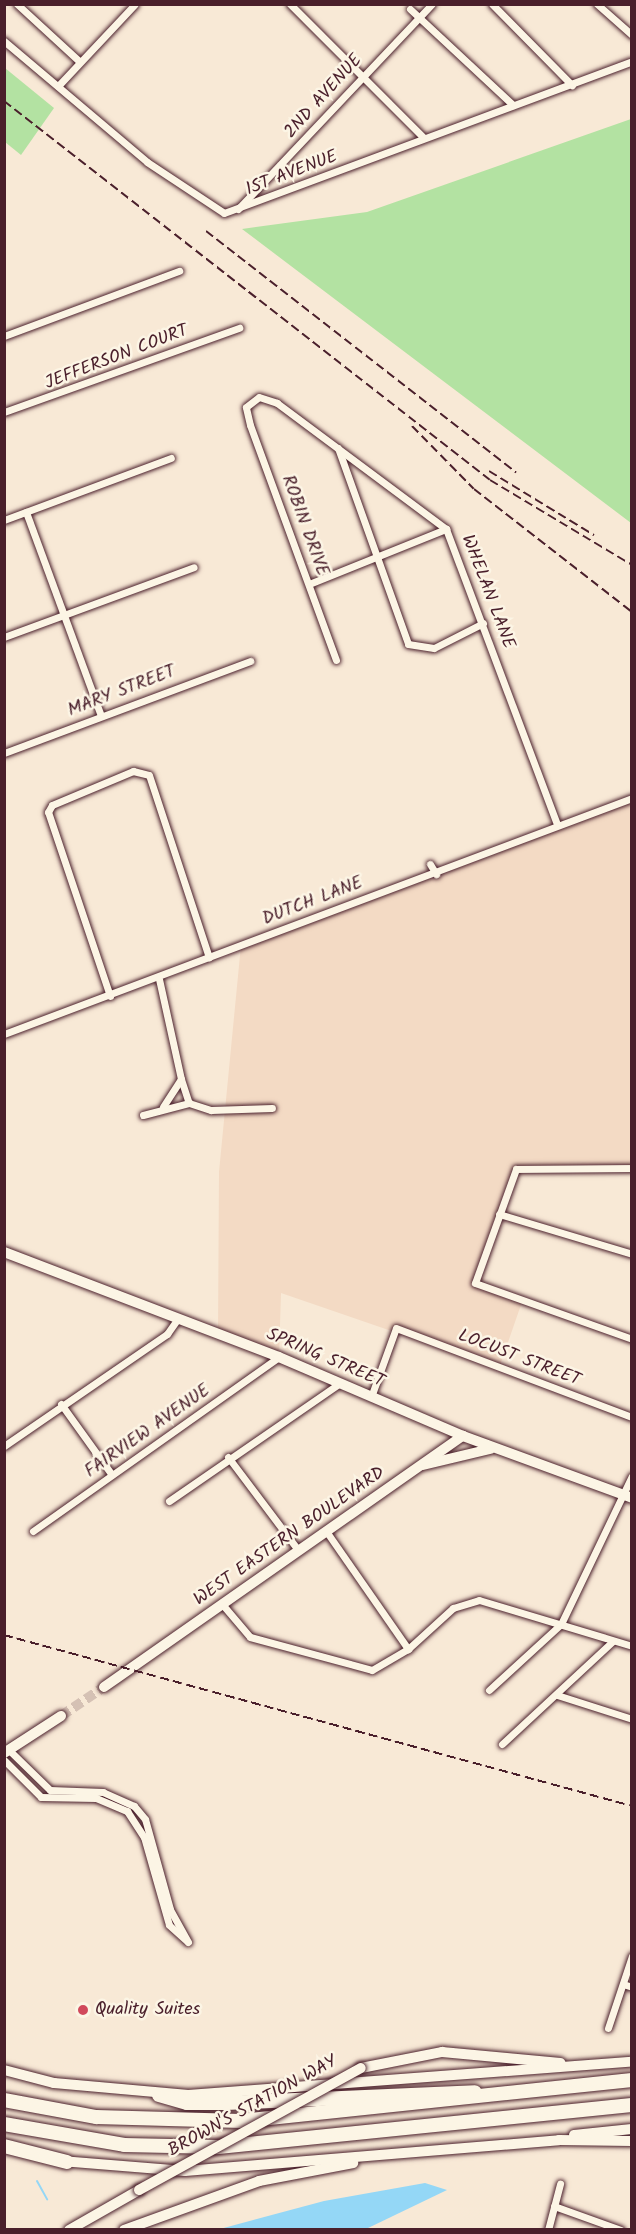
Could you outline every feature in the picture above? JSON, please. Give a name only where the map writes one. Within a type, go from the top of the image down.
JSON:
[{"type":"highway","points":[[4,2100],[96,2117],[241,2121],[632,2080]]},
{"type":"highway","points":[[159,2095],[197,2103],[435,2091],[492,2096]]},
{"type":"highway","points":[[4,2124],[124,2145],[218,2147],[632,2105]]},
{"type":"highway","points":[[4,2146],[67,2162]]},
{"type":"main road","name":"SPRING STREET","points":[[4,1252],[279,1357],[463,1436],[628,1497]]},
{"type":"main road","name":"WEST EASTERN BOULEVARD","points":[[104,1687],[463,1436]]},
{"type":"main road","points":[[423,1465],[495,1448]]},
{"type":"main road","points":[[6,1754],[61,1716]]},
{"type":"main road","name":"BROWN'S STATION WAY","points":[[69,2229],[361,2068],[442,2052],[572,2066]]},
{"type":"main road","points":[[4,2070],[54,2083],[159,2095],[632,2062]]},
{"type":"main road","points":[[4,2152],[67,2162],[184,2171],[380,2157],[559,2140],[632,2129]]},
{"type":"main road","points":[[559,2140],[632,2141]]},
{"type":"main road","points":[[123,2229],[259,2181],[380,2157]]},
{"type":"street","points":[[17,4],[79,61]]},
{"type":"street","points":[[58,87],[79,61],[135,4]]},
{"type":"street","points":[[290,4],[363,74],[423,137]]},
{"type":"street","name":"2ND AVENUE","points":[[238,210],[363,74],[432,4]]},
{"type":"street","points":[[492,4],[572,84]]},
{"type":"street","points":[[597,4],[632,35]]},
{"type":"street","points":[[410,9],[513,105]]},
{"type":"street","name":"1ST AVENUE","points":[[4,41],[58,87],[212,208],[238,210],[423,137],[632,61]]},
{"type":"street","points":[[4,336],[179,271]]},
{"type":"street","name":"JEFFERSON COURT","points":[[4,412],[239,328]]},
{"type":"street","name":"WHELAN LANE","points":[[249,403],[259,398],[277,403],[446,529],[483,623],[556,825]]},
{"type":"street","name":"ROBIN DRIVE","points":[[249,403],[250,425],[336,660]]},
{"type":"street","points":[[338,448],[379,558],[406,642],[421,650],[483,623]]},
{"type":"street","points":[[4,520],[171,458]]},
{"type":"street","points":[[26,512],[101,716]]},
{"type":"street","points":[[309,584],[379,558],[446,529]]},
{"type":"street","points":[[4,637],[194,567]]},
{"type":"street","name":"MARY STREET","points":[[4,753],[250,661]]},
{"type":"street","points":[[110,996],[48,810],[133,771],[146,773],[209,957]]},
{"type":"street","name":"DUTCH LANE","points":[[4,1034],[159,979],[209,957],[436,874],[556,825],[632,798]]},
{"type":"street","points":[[430,864],[436,874]]},
{"type":"street","points":[[159,979],[181,1079],[189,1103]]},
{"type":"street","points":[[163,1107],[181,1079]]},
{"type":"street","points":[[143,1115],[163,1107],[189,1103],[230,1111],[272,1108]]},
{"type":"street","points":[[632,1168],[516,1169],[475,1283],[632,1339]]},
{"type":"street","points":[[500,1214],[632,1254]]},
{"type":"street","points":[[4,1446],[61,1404],[167,1334],[178,1318]]},
{"type":"street","name":"LOCUST STREET","points":[[371,1397],[396,1328],[632,1417]]},
{"type":"street","name":"FAIRVIEW AVENUE","points":[[33,1531],[279,1357]]},
{"type":"street","points":[[169,1501],[228,1457],[340,1383]]},
{"type":"street","points":[[61,1404],[112,1475]]},
{"type":"street","points":[[228,1457],[298,1550]]},
{"type":"street","points":[[489,1690],[561,1624],[628,1497],[632,1476]]},
{"type":"street","points":[[326,1530],[408,1649]]},
{"type":"street","points":[[222,1604],[250,1637],[363,1669],[378,1668],[408,1649],[453,1608],[470,1601],[497,1602],[632,1647]]},
{"type":"street","points":[[502,1744],[613,1641]]},
{"type":"street","points":[[556,1695],[632,1719]]},
{"type":"street","points":[[6,1754],[50,1790],[103,1792],[134,1806],[145,1819],[170,1909],[188,1942],[169,1925],[144,1837],[127,1811],[96,1798],[41,1797],[6,1754]]},
{"type":"street","points":[[608,2028],[632,1956]]},
{"type":"street","points":[[623,1984],[632,1987]]},
{"type":"street","points":[[548,2229],[560,2184]]},
{"type":"street","points":[[555,2206],[621,2229]]},
{"type":"shaded area","points":[[631,798],[631,1168],[516,1169],[475,1283],[523,1299],[499,1368],[281,1293],[279,1357],[218,1333],[219,1172],[241,945]]},
{"type":"green space","points":[[5,68],[54,108],[21,155],[5,142]]},
{"type":"green space","points":[[631,119],[631,523],[242,229],[367,212]]},
{"type":"water","points":[[425,2183],[447,2190],[366,2229],[220,2229],[324,2201]]},
{"type":"waterway","points":[[37,2181],[47,2199]]},
{"type":"tunnel","points":[[61,1716],[104,1687]]},
{"type":"railway","points":[[4,101],[490,480],[632,565]]},
{"type":"railway","points":[[206,231],[516,472]]},
{"type":"railway","points":[[412,426],[474,489],[632,612]]},
{"type":"railway","points":[[489,471],[594,535]]},
{"type":"railway","points":[[4,1635],[632,1806]]},
{"type":"place","name":"Quality Suites","points":[[83,2010]]}]
